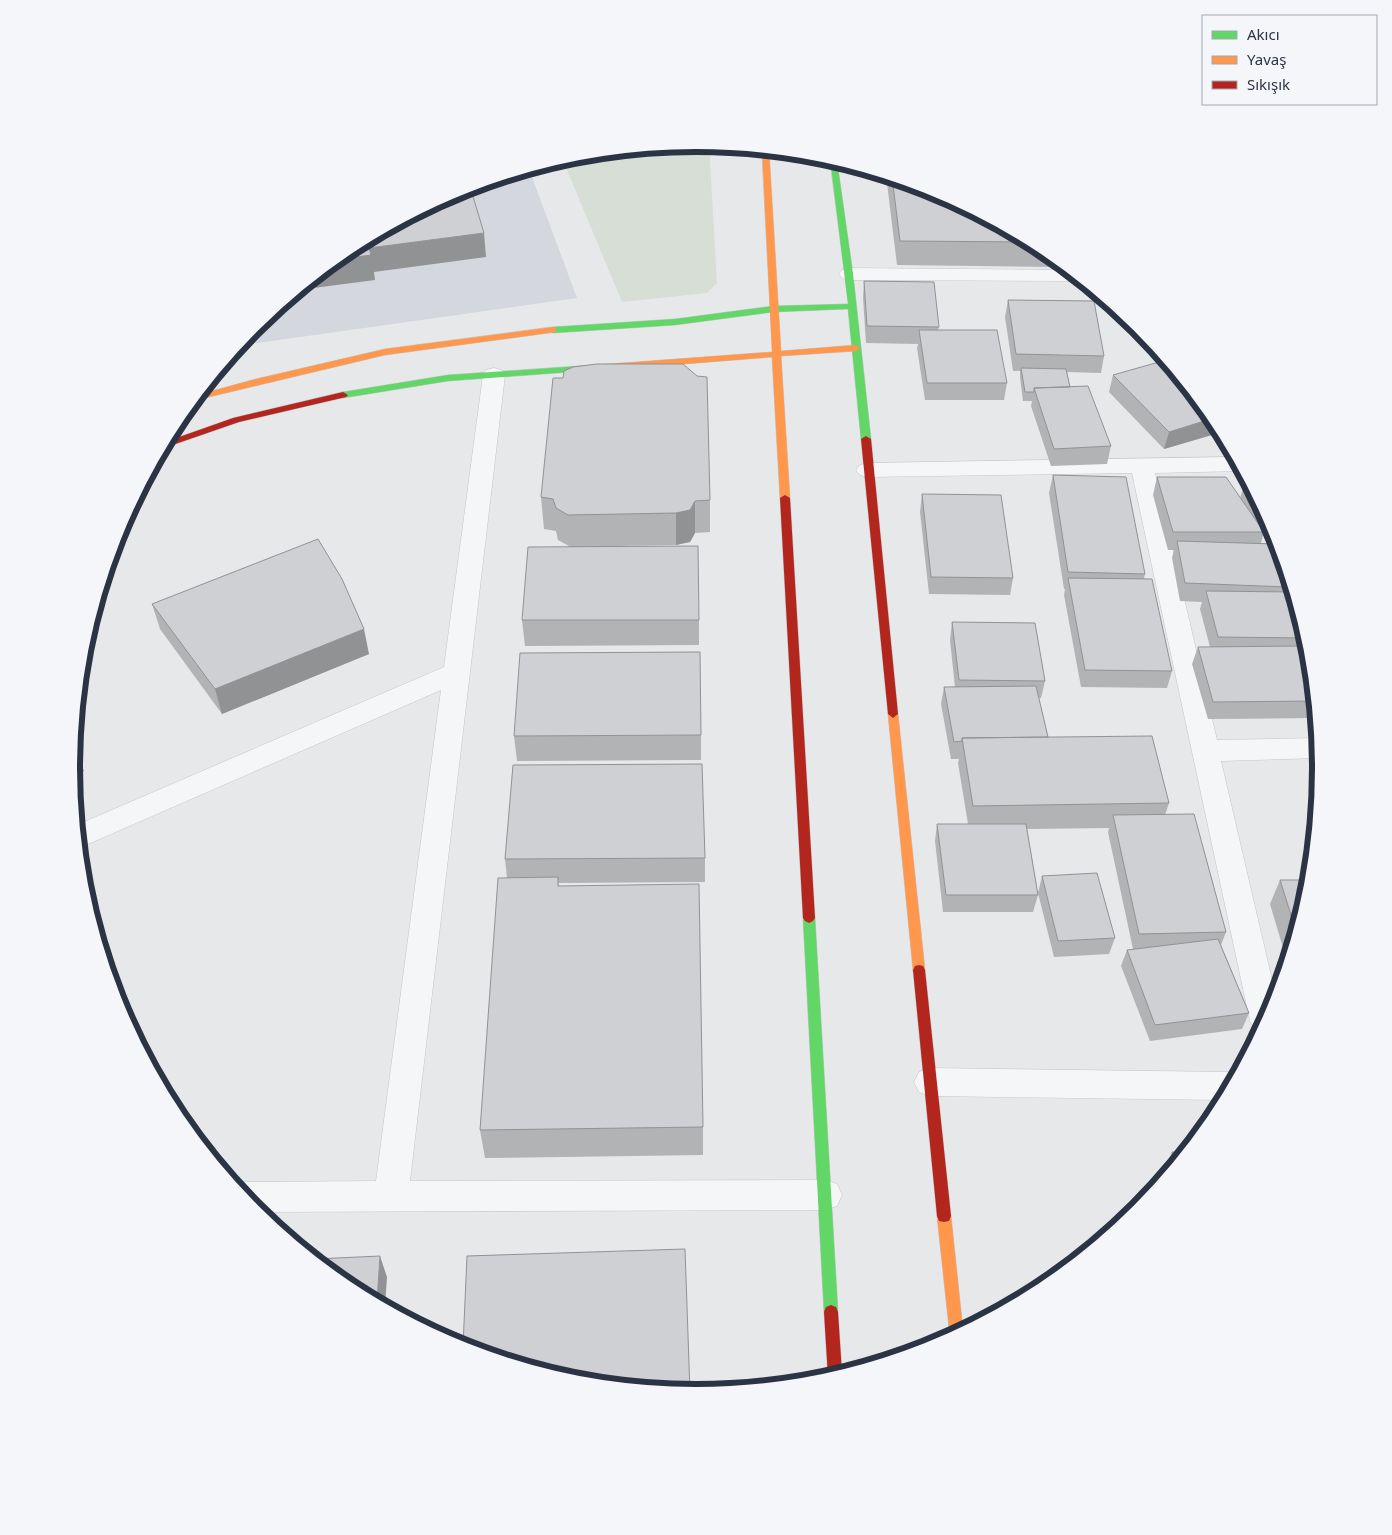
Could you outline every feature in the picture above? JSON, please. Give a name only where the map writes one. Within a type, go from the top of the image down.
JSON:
[{"type":"main road","points":[[765,156],[835,1368]]},
{"type":"main road","points":[[834,167],[849,274],[955,1326]]},
{"type":"main road","points":[[205,396],[385,352],[557,330],[675,322],[773,309],[852,306]]},
{"type":"main road","points":[[173,442],[236,420],[354,392],[448,378],[856,348]]},
{"type":"street","points":[[849,274],[1067,276]]},
{"type":"street","points":[[391,1197],[494,374]]},
{"type":"street","points":[[868,470],[1231,464]]},
{"type":"street","points":[[1142,467],[1263,1007]]},
{"type":"street","points":[[84,835],[457,672]]},
{"type":"street","points":[[1205,751],[1312,748]]},
{"type":"street","points":[[930,1082],[1223,1086]]},
{"type":"street","points":[[254,1197],[825,1195]]},
{"type":"shaded area","points":[[709,152],[717,283],[707,293],[622,302],[565,166],[656,153]]},
{"type":"shaded area","points":[[531,174],[577,298],[248,344],[290,304],[321,279],[354,255],[388,234],[460,198]]},
{"type":"building","points":[[893,184],[932,198],[1017,242],[900,241]]},
{"type":"building","points":[[472,194],[484,233],[369,248],[371,255],[350,258],[388,234],[424,215]]},
{"type":"building","points":[[864,281],[934,282],[939,327],[867,326]]},
{"type":"building","points":[[1008,300],[1094,301],[1104,356],[1016,354]]},
{"type":"building","points":[[919,330],[997,330],[1007,383],[927,383]]},
{"type":"building","points":[[1160,362],[1205,421],[1169,432],[1113,375]]},
{"type":"building","points":[[597,364],[683,364],[697,376],[707,377],[710,500],[695,501],[690,510],[676,513],[568,515],[556,508],[553,499],[541,497],[553,378],[563,378],[564,371],[573,367]]},
{"type":"building","points":[[1021,368],[1066,369],[1070,387],[1034,388],[1034,392],[1025,392]]},
{"type":"building","points":[[1088,386],[1111,446],[1054,449],[1034,388]]},
{"type":"building","points":[[1053,475],[1126,477],[1145,574],[1068,572]]},
{"type":"building","points":[[1157,477],[1226,477],[1264,532],[1173,532]]},
{"type":"building","points":[[922,494],[1001,495],[1013,578],[931,577]]},
{"type":"building","points":[[318,539],[342,579],[364,629],[215,689],[152,604]]},
{"type":"building","points":[[1177,541],[1269,544],[1285,587],[1185,583]]},
{"type":"building","points":[[698,546],[699,620],[522,620],[528,547]]},
{"type":"building","points":[[1068,578],[1152,579],[1172,671],[1085,670]]},
{"type":"building","points":[[1206,591],[1286,592],[1298,638],[1218,637]]},
{"type":"building","points":[[952,622],[1035,623],[1045,681],[959,680]]},
{"type":"building","points":[[1300,646],[1308,701],[1213,702],[1198,647]]},
{"type":"building","points":[[700,652],[701,735],[514,736],[520,653]]},
{"type":"building","points":[[1036,686],[1048,737],[962,738],[962,741],[954,742],[944,687]]},
{"type":"building","points":[[1152,736],[1169,803],[973,806],[962,738]]},
{"type":"building","points":[[702,764],[705,858],[505,859],[513,765]]},
{"type":"building","points":[[1194,814],[1226,932],[1139,934],[1113,815]]},
{"type":"building","points":[[937,824],[1026,824],[1038,895],[946,895]]},
{"type":"building","points":[[1097,873],[1115,938],[1058,941],[1042,876]]},
{"type":"building","points":[[558,877],[558,886],[699,884],[703,1127],[480,1130],[498,878]]},
{"type":"building","points":[[1280,880],[1301,880],[1293,920]]},
{"type":"building","points":[[1218,939],[1249,1013],[1155,1025],[1127,950]]},
{"type":"building","points":[[685,1249],[690,1384],[616,1378],[576,1372],[537,1363],[463,1338],[467,1256]]},
{"type":"building","points":[[380,1256],[377,1295],[354,1280],[325,1259]]},
{"type":"traffic: fast","points":[[834,167],[849,274],[866,439]]},
{"type":"traffic: fast","points":[[553,330],[675,322],[773,309],[852,306]]},
{"type":"traffic: fast","points":[[343,395],[448,378],[609,367]]},
{"type":"traffic: fast","points":[[809,918],[831,1312]]},
{"type":"traffic: slow","points":[[765,156],[785,498]]},
{"type":"traffic: slow","points":[[205,396],[385,352],[553,330]]},
{"type":"traffic: slow","points":[[609,367],[856,348]]},
{"type":"traffic: slow","points":[[893,714],[919,970]]},
{"type":"traffic: slow","points":[[944,1216],[955,1326]]},
{"type":"traffic: jam","points":[[173,442],[236,420],[343,395]]},
{"type":"traffic: jam","points":[[866,439],[893,714]]},
{"type":"traffic: jam","points":[[785,498],[809,918]]},
{"type":"traffic: jam","points":[[919,970],[944,1216]]},
{"type":"traffic: jam","points":[[831,1312],[835,1368]]}]
